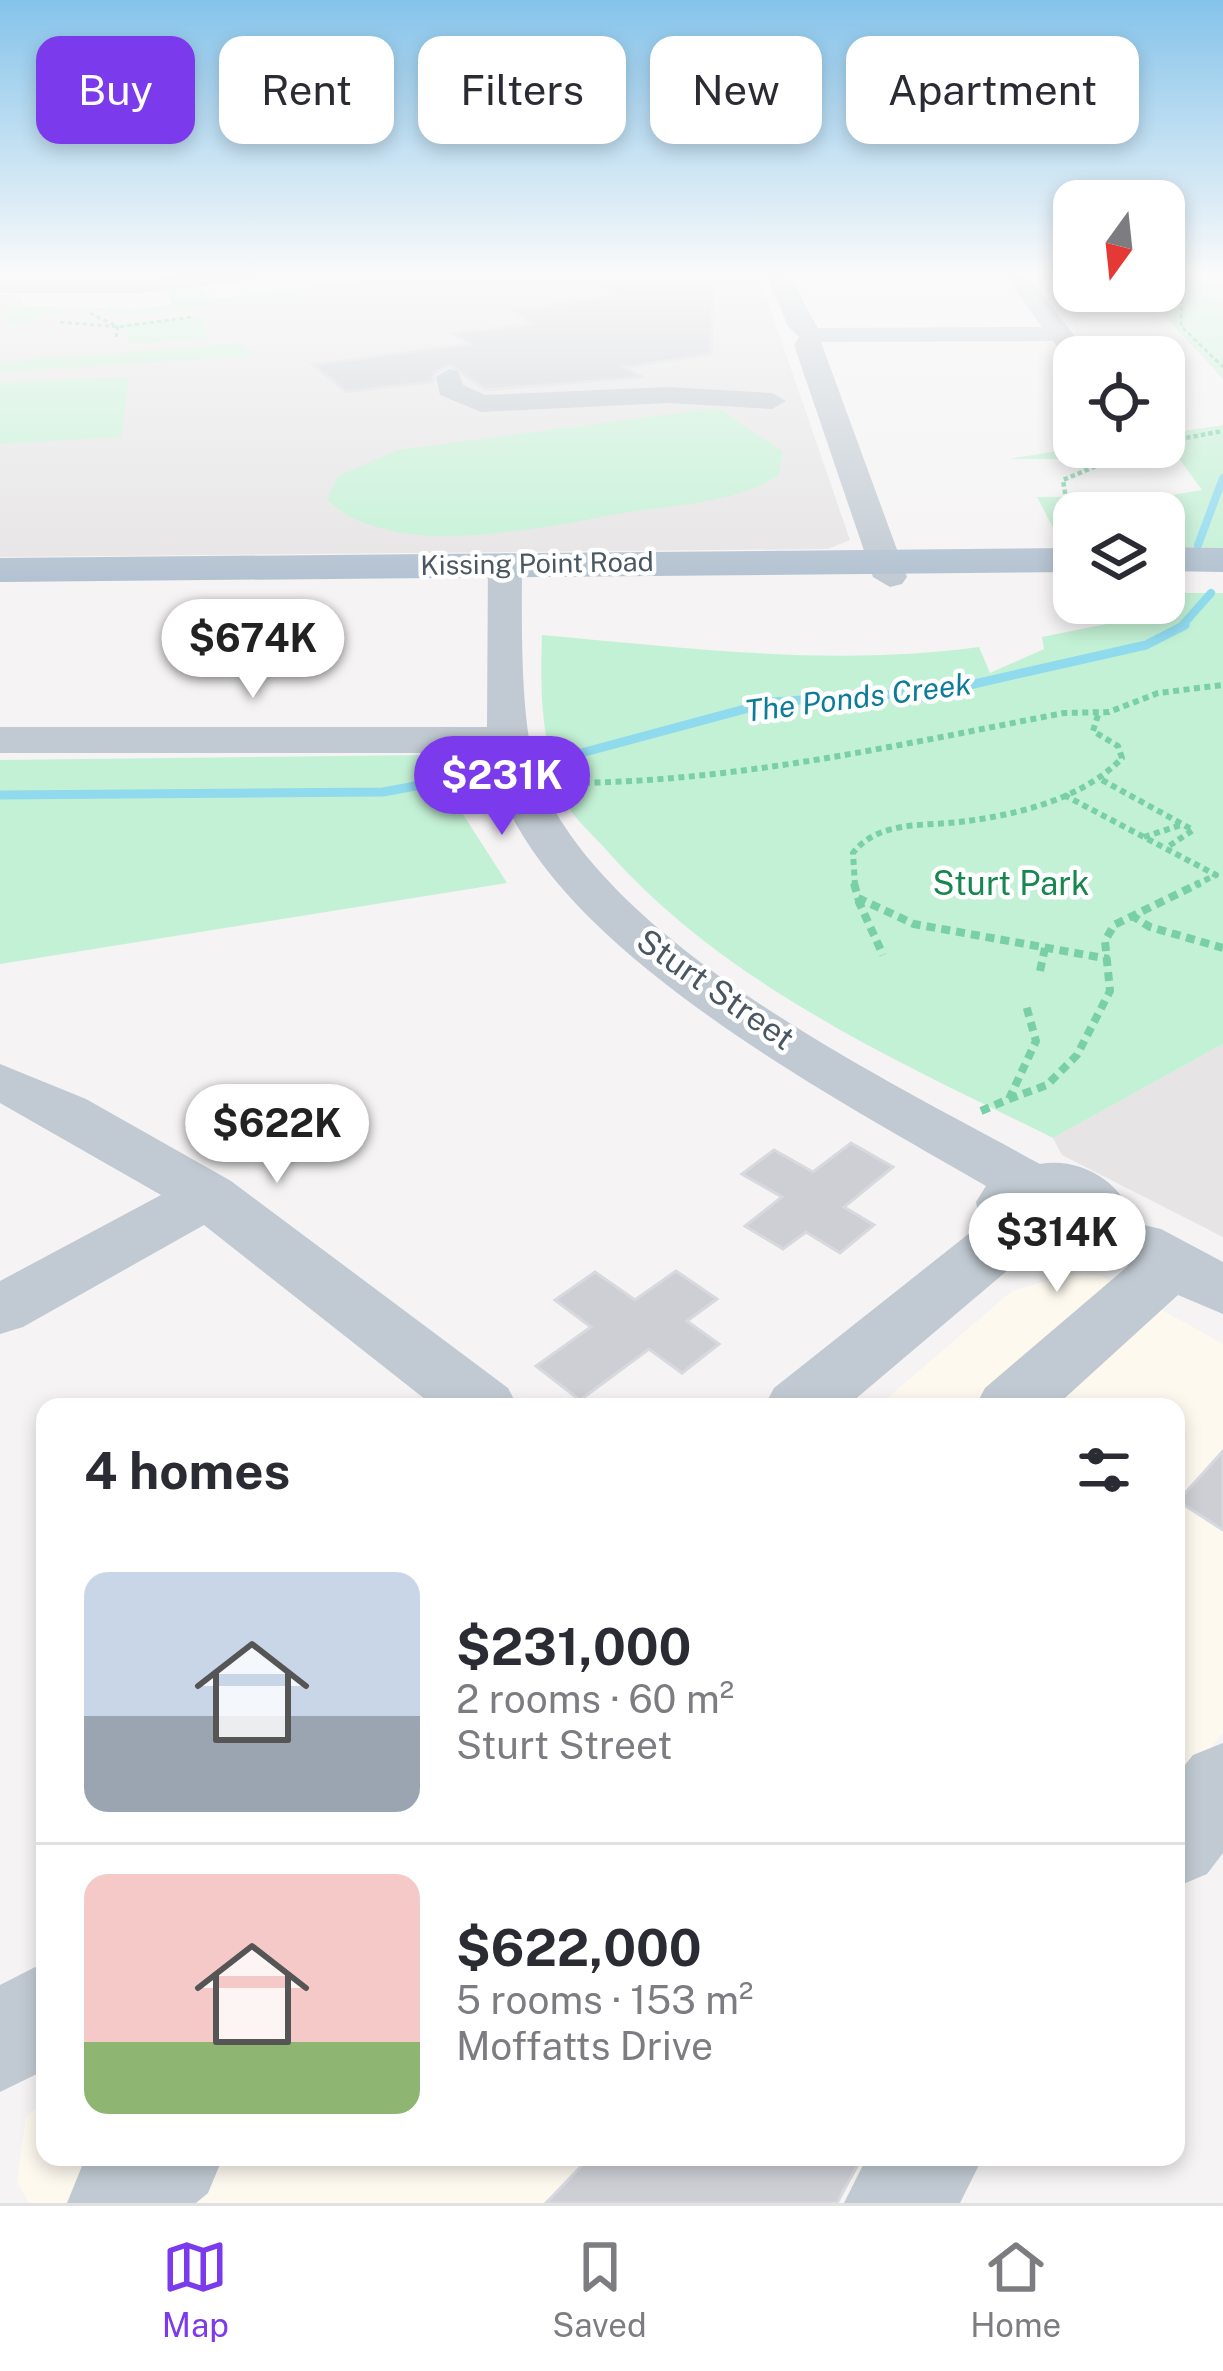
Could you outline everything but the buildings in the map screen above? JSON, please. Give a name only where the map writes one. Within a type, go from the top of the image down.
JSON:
[{"type":"main road","points":[[1185,560],[1223,560]]},
{"type":"main road","name":"Kissing Point Road","points":[[0,587],[1053,561]]},
{"type":"main road","name":"Kissing Point Road","points":[[887,568],[1053,576]]},
{"type":"main road","name":"Kissing Point Road","points":[[0,570],[504,573]]},
{"type":"main road","points":[[1185,578],[1223,578]]},
{"type":"street","points":[[761,399],[769,376]]},
{"type":"street","points":[[821,376],[887,568]]},
{"type":"street","points":[[449,377],[450,389],[460,399],[481,404],[668,395],[761,399]]},
{"type":"street","points":[[719,389],[799,411],[832,412]]},
{"type":"street","name":"Sturt Street","points":[[504,573],[505,740],[519,786],[557,847],[622,921],[671,963],[1022,1206],[1039,1243],[1068,1247],[1092,1240],[1104,1225],[1198,1277]]},
{"type":"street","points":[[0,740],[505,740]]},
{"type":"street","points":[[0,1082],[40,1098],[208,1196],[471,1398]]},
{"type":"street","points":[[0,1310],[208,1196]]},
{"type":"street","points":[[809,1398],[1022,1206]]},
{"type":"street","points":[[1023,1398],[1198,1277]]},
{"type":"street","points":[[1185,1833],[1223,1784]]},
{"type":"street","points":[[0,2044],[36,2017]]},
{"type":"street","points":[[119,2203],[162,2166]]},
{"type":"street","points":[[896,2203],[925,2166]]},
{"type":"path","points":[[1185,438],[1223,431]]},
{"type":"path","points":[[1065,492],[1063,479],[1090,468]]},
{"type":"path","points":[[550,784],[652,783],[755,772],[858,748],[1064,713],[1099,712],[1158,694],[1223,685]]},
{"type":"path","points":[[883,955],[858,898],[850,860],[868,836],[902,826],[974,820],[1102,779],[1122,758],[1118,746],[1093,731],[1099,712]]},
{"type":"path","points":[[1102,779],[1193,830],[1165,849]]},
{"type":"path","points":[[1063,794],[1219,873]]},
{"type":"path","points":[[1144,837],[1182,825]]},
{"type":"path","points":[[974,1113],[1048,1084],[1077,1055],[1110,991],[1108,932],[1130,914],[1219,873]]},
{"type":"path","points":[[858,898],[914,924],[1109,959]]},
{"type":"path","points":[[1130,914],[1150,927],[1223,948]]},
{"type":"path","points":[[1040,971],[1045,948]]},
{"type":"path","points":[[1009,1099],[1036,1041],[1026,1006]]},
{"type":"shaded area","points":[[0,376],[793,376],[850,540],[828,549],[0,557]]},
{"type":"shaded area","points":[[1223,1044],[1223,1237],[1062,1155],[1053,1138]]},
{"type":"shaded area","points":[[1067,1275],[1099,1275],[1223,1344],[1223,1733],[1185,1779],[1185,1398],[887,1398],[1012,1291]]},
{"type":"shaded area","points":[[36,2109],[36,2166],[865,2166],[834,2203],[29,2203],[17,2182],[26,2117]]},
{"type":"green space","points":[[129,377],[121,437],[0,444],[0,383]]},
{"type":"green space","points":[[718,408],[783,452],[779,475],[707,501],[473,535],[392,531],[356,519],[327,500],[338,476],[398,450]]},
{"type":"green space","points":[[1223,425],[1223,548],[1185,547],[1185,493],[1202,490],[1185,467],[1185,431]]},
{"type":"green space","points":[[1053,452],[1053,459],[1009,459]]},
{"type":"green space","points":[[1037,497],[1053,497],[1053,528]]},
{"type":"green space","name":"Sturt Park","points":[[1185,593],[1223,593],[1223,1044],[1053,1138],[874,1049],[706,943],[584,826],[567,804],[550,757],[541,677],[542,635],[815,655],[979,647],[990,673],[1044,649],[1042,637],[1106,624],[1185,624]]},
{"type":"green space","points":[[425,755],[507,883],[0,964],[0,760]]},
{"type":"waterway","name":"The Ponds Creek","points":[[1198,545],[1223,478]]},
{"type":"waterway","name":"The Ponds Creek","points":[[1181,627],[1211,593]]},
{"type":"waterway","name":"The Ponds Creek","points":[[1181,627],[1185,625]]},
{"type":"waterway","name":"The Ponds Creek","points":[[559,759],[771,702],[943,691],[1146,645],[1181,627]]},
{"type":"waterway","name":"The Ponds Creek","points":[[0,795],[383,792],[475,775]]}]
